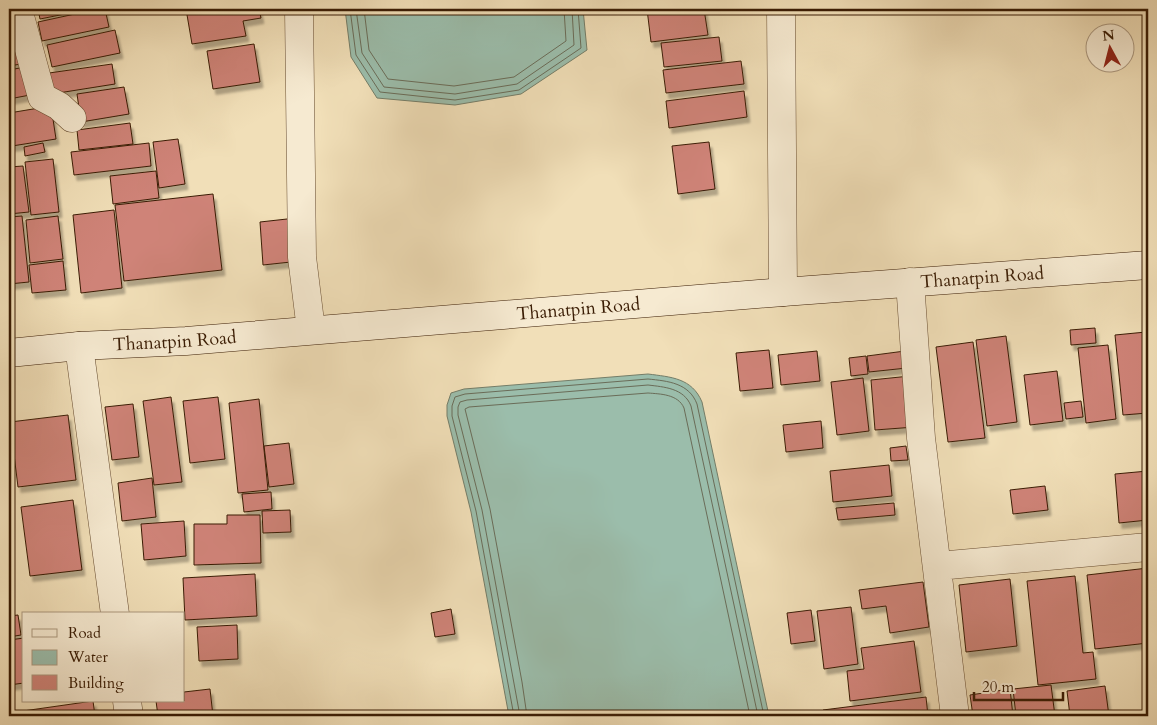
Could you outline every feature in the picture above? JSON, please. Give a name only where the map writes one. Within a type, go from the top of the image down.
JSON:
[{"type":"street","points":[[18,9],[42,97],[60,106],[72,118]]},
{"type":"street","points":[[299,9],[302,257],[311,330]]},
{"type":"street","points":[[781,9],[783,292]]},
{"type":"street","name":"Thanatpin Road","points":[[9,352],[79,346],[186,341],[783,292],[1148,265]]},
{"type":"street","points":[[910,282],[921,438],[956,716]]},
{"type":"street","points":[[79,346],[115,612]]},
{"type":"street","points":[[938,566],[1148,547]]},
{"type":"street","points":[[127,702],[129,716]]},
{"type":"water","points":[[345,9],[583,9],[587,50],[521,94],[455,105],[377,98],[351,57]]},
{"type":"water","points":[[648,374],[673,378],[687,383],[698,394],[702,402],[769,716],[509,716],[471,512],[447,416],[447,405],[451,393],[464,389]]},
{"type":"building","points":[[38,9],[90,9],[40,19]]},
{"type":"building","points":[[105,9],[109,27],[42,41],[38,22]]},
{"type":"building","points":[[186,9],[259,9],[261,18],[243,21],[246,36],[192,44]]},
{"type":"building","points":[[647,9],[704,9],[708,35],[651,42]]},
{"type":"building","points":[[115,30],[120,53],[52,67],[47,45]]},
{"type":"building","points":[[719,37],[722,61],[664,67],[661,43]]},
{"type":"building","points":[[254,44],[260,82],[213,89],[207,51]]},
{"type":"building","points":[[19,49],[21,64],[9,66],[9,51]]},
{"type":"building","points":[[741,61],[744,84],[666,93],[663,70]]},
{"type":"building","points":[[112,64],[115,84],[52,94],[49,73]]},
{"type":"building","points":[[25,67],[30,95],[9,99],[9,70]]},
{"type":"building","points":[[124,87],[129,114],[81,122],[77,94]]},
{"type":"building","points":[[744,91],[747,117],[669,128],[666,101]]},
{"type":"building","points":[[51,106],[56,139],[12,146],[9,113]]},
{"type":"building","points":[[130,123],[133,144],[79,150],[77,130]]},
{"type":"building","points":[[178,139],[185,184],[159,188],[153,142]]},
{"type":"building","points":[[709,142],[715,189],[678,194],[672,146]]},
{"type":"building","points":[[43,143],[45,152],[25,156],[24,147]]},
{"type":"building","points":[[149,143],[151,166],[74,175],[71,152]]},
{"type":"building","points":[[53,159],[59,212],[31,215],[25,162]]},
{"type":"building","points":[[23,166],[29,212],[9,214],[9,167]]},
{"type":"building","points":[[156,171],[159,198],[113,204],[110,176]]},
{"type":"building","points":[[213,194],[222,270],[124,281],[115,205]]},
{"type":"building","points":[[114,210],[122,288],[81,293],[73,215]]},
{"type":"building","points":[[22,216],[29,282],[9,284],[9,217]]},
{"type":"building","points":[[58,216],[63,259],[30,263],[26,220]]},
{"type":"building","points":[[296,218],[300,261],[263,265],[260,222]]},
{"type":"building","points":[[63,261],[66,290],[32,293],[29,265]]},
{"type":"building","points":[[1095,328],[1096,343],[1071,345],[1070,330]]},
{"type":"building","points":[[1146,332],[1148,413],[1123,415],[1115,335]]},
{"type":"building","points":[[1006,336],[1017,422],[987,426],[976,340]]},
{"type":"building","points":[[973,342],[985,438],[948,442],[936,347]]},
{"type":"building","points":[[1108,345],[1116,419],[1086,423],[1078,348]]},
{"type":"building","points":[[769,350],[773,388],[740,391],[736,353]]},
{"type":"building","points":[[817,351],[820,381],[781,385],[778,355]]},
{"type":"building","points":[[905,351],[907,368],[869,372],[867,356]]},
{"type":"building","points":[[866,356],[868,374],[851,376],[849,358]]},
{"type":"building","points":[[1057,371],[1063,421],[1030,425],[1024,375]]},
{"type":"building","points":[[910,376],[915,427],[875,430],[871,380]]},
{"type":"building","points":[[863,378],[869,431],[837,435],[831,382]]},
{"type":"building","points":[[171,397],[182,482],[154,485],[143,401]]},
{"type":"building","points":[[218,397],[225,459],[190,463],[183,401]]},
{"type":"building","points":[[259,399],[268,490],[238,493],[229,403]]},
{"type":"building","points":[[1081,401],[1083,417],[1066,419],[1064,403]]},
{"type":"building","points":[[133,404],[139,457],[112,460],[105,407]]},
{"type":"building","points":[[68,415],[76,480],[18,487],[10,422]]},
{"type":"building","points":[[821,421],[823,448],[786,452],[783,425]]},
{"type":"building","points":[[289,443],[294,484],[269,487],[264,446]]},
{"type":"building","points":[[906,446],[908,460],[891,461],[890,448]]},
{"type":"building","points":[[889,465],[892,496],[833,502],[830,471]]},
{"type":"building","points":[[1148,471],[1148,520],[1119,523],[1115,474]]},
{"type":"building","points":[[152,478],[156,517],[122,521],[118,483]]},
{"type":"building","points":[[1045,486],[1048,510],[1013,514],[1010,490]]},
{"type":"building","points":[[271,492],[272,509],[244,512],[242,494]]},
{"type":"building","points":[[73,500],[82,570],[30,576],[21,507]]},
{"type":"building","points":[[894,503],[895,515],[838,520],[836,508]]},
{"type":"building","points":[[290,510],[291,532],[263,533],[262,511]]},
{"type":"building","points":[[227,515],[260,515],[261,563],[194,565],[194,524],[227,524]]},
{"type":"building","points":[[184,521],[186,556],[144,560],[141,524]]},
{"type":"building","points":[[1148,568],[1148,643],[1095,649],[1087,575]]},
{"type":"building","points":[[255,574],[257,616],[185,620],[183,578]]},
{"type":"building","points":[[1075,576],[1083,653],[1093,652],[1096,679],[1038,685],[1027,581]]},
{"type":"building","points":[[1010,579],[1017,646],[966,652],[959,585]]},
{"type":"building","points":[[923,582],[929,627],[890,633],[886,606],[862,609],[859,590]]},
{"type":"building","points":[[851,607],[858,664],[824,669],[817,611]]},
{"type":"building","points":[[451,609],[455,634],[435,637],[431,613]]},
{"type":"building","points":[[811,610],[815,641],[791,644],[787,613]]},
{"type":"building","points":[[18,615],[21,635],[9,637],[9,616]]},
{"type":"building","points":[[237,625],[238,659],[199,661],[197,627]]},
{"type":"building","points":[[22,638],[22,683],[9,685],[9,640]]},
{"type":"building","points":[[914,641],[921,692],[850,701],[847,671],[864,669],[861,648]]},
{"type":"building","points":[[1051,685],[1055,716],[1016,716],[1013,689]]},
{"type":"building","points":[[1105,686],[1109,716],[1070,716],[1067,691]]},
{"type":"building","points":[[210,689],[213,716],[158,716],[156,702],[185,702],[185,692]]},
{"type":"building","points":[[1010,689],[1013,716],[973,716],[970,695]]},
{"type":"building","points":[[926,697],[928,716],[823,716],[823,710]]},
{"type":"building","points":[[93,702],[95,716],[16,716],[16,712]]}]
